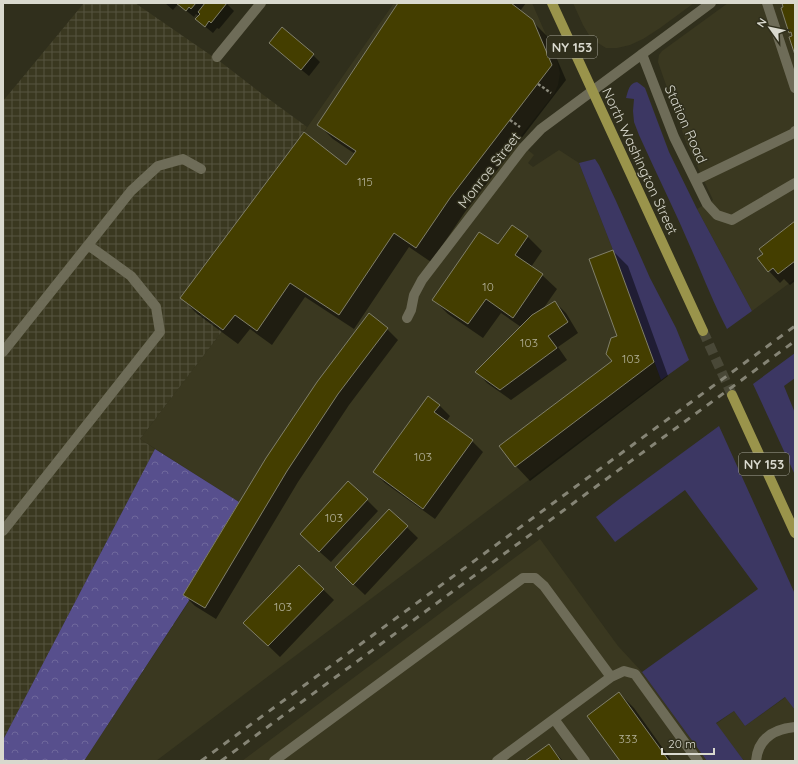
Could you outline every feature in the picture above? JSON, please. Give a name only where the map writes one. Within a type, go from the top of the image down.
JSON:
[{"type":"main road","name":"North Washington Street","points":[[552,3],[703,331]]},
{"type":"main road","name":"NY 153","points":[[732,394],[795,533]]},
{"type":"street","points":[[217,57],[261,3]]},
{"type":"street","name":"Monroe Street","points":[[407,318],[411,310],[414,295],[422,280],[523,148],[541,129],[711,3]]},
{"type":"street","points":[[767,3],[795,88]]},
{"type":"street","name":"Station Road","points":[[642,54],[674,137],[707,204],[717,215],[732,220],[795,183]]},
{"type":"street","points":[[696,180],[794,133],[795,131]]},
{"type":"street","points":[[3,352],[131,191],[158,166],[183,159],[201,169]]},
{"type":"street","points":[[3,531],[160,332],[156,308],[131,276],[88,245]]},
{"type":"street","points":[[274,761],[523,578],[535,578],[544,586],[611,677]]},
{"type":"street","points":[[497,761],[611,677],[624,671],[634,674],[698,761]]},
{"type":"street","points":[[554,719],[585,761]]},
{"type":"street","points":[[756,761],[759,746],[770,734],[784,728],[795,727]]},
{"type":"path","points":[[538,84],[551,93]]},
{"type":"path","points":[[510,120],[520,127]]},
{"type":"shaded area","points":[[84,3],[135,3],[222,63],[307,127],[181,298],[223,330],[140,439],[155,449],[3,740],[3,101]]},
{"type":"shaded area","points":[[394,3],[532,3],[557,60],[560,73],[558,85],[554,94],[517,141],[534,155],[528,163],[533,167],[559,150],[579,163],[661,380],[156,761],[84,761],[190,600],[183,595],[239,502],[140,439],[223,330],[180,298],[304,132]]},
{"type":"shaded area","points":[[573,3],[694,3],[643,39],[630,45],[617,48],[606,48],[589,35]]},
{"type":"shaded area","points":[[728,3],[795,3],[795,279],[752,311],[697,209],[713,200],[686,142],[658,62],[659,55],[662,51]]},
{"type":"shaded area","points":[[637,82],[645,88],[669,152],[697,209],[752,311],[727,329],[713,301],[687,238],[634,122],[634,99],[626,98],[628,90],[632,84]]},
{"type":"shaded area","points":[[595,159],[616,201],[650,278],[676,328],[689,360],[661,380],[579,163]]},
{"type":"shaded area","points":[[795,353],[795,378],[784,386],[795,413],[795,475],[753,384]]},
{"type":"shaded area","points":[[719,426],[795,594],[795,710],[785,697],[745,726],[734,711],[716,723],[744,761],[707,761],[642,672],[758,589],[685,490],[615,542],[596,517]]},
{"type":"shaded area","points":[[540,539],[618,646],[642,672],[707,761],[242,761]]},
{"type":"shaded area","points":[[786,697],[795,710],[795,761],[744,761],[716,724],[734,711],[745,726]]},
{"type":"green space","points":[[155,449],[239,502],[183,595],[190,599],[84,761],[3,761],[3,740]]},
{"type":"building","points":[[176,3],[196,3],[191,9],[189,7],[186,11]]},
{"type":"building","points":[[205,3],[227,3],[211,23],[209,21],[205,27],[195,19],[200,14],[198,12]]},
{"type":"building","points":[[398,3],[511,3],[533,20],[552,65],[450,198],[416,248],[394,233],[339,315],[290,283],[257,331],[235,315],[223,330],[180,298],[304,132],[346,165],[356,151],[317,125]]},
{"type":"building","points":[[782,3],[795,3],[795,55],[789,37],[792,36],[791,32],[789,33],[781,8],[783,7]]},
{"type":"building","points":[[282,27],[314,54],[301,70],[269,43]]},
{"type":"building","points":[[795,221],[795,261],[778,274],[773,268],[768,272],[757,258],[763,254],[759,249]]},
{"type":"building","points":[[512,225],[528,236],[515,255],[543,274],[513,318],[486,299],[468,324],[432,300],[479,232],[498,244]]},
{"type":"building","points":[[613,250],[654,362],[515,467],[499,446],[612,361],[606,354],[611,338],[617,336],[589,259]]},
{"type":"building","points":[[555,301],[568,322],[548,336],[557,348],[500,390],[475,372],[532,315]]},
{"type":"building","points":[[369,313],[388,328],[338,394],[287,471],[205,608],[183,595],[266,458],[317,382]]},
{"type":"building","points":[[428,396],[440,405],[434,412],[473,440],[423,509],[373,472]]},
{"type":"building","points":[[348,481],[368,499],[319,552],[300,534]]},
{"type":"building","points":[[389,509],[408,526],[353,585],[335,567]]},
{"type":"building","points":[[299,565],[324,589],[268,646],[243,623]]},
{"type":"building","points":[[619,692],[669,761],[620,761],[587,716]]},
{"type":"building","points":[[549,744],[561,761],[525,761]]},
{"type":"tunnel","points":[[703,331],[732,395]]},
{"type":"railway","points":[[201,761],[795,326]]},
{"type":"railway","points":[[221,761],[795,341]]}]
